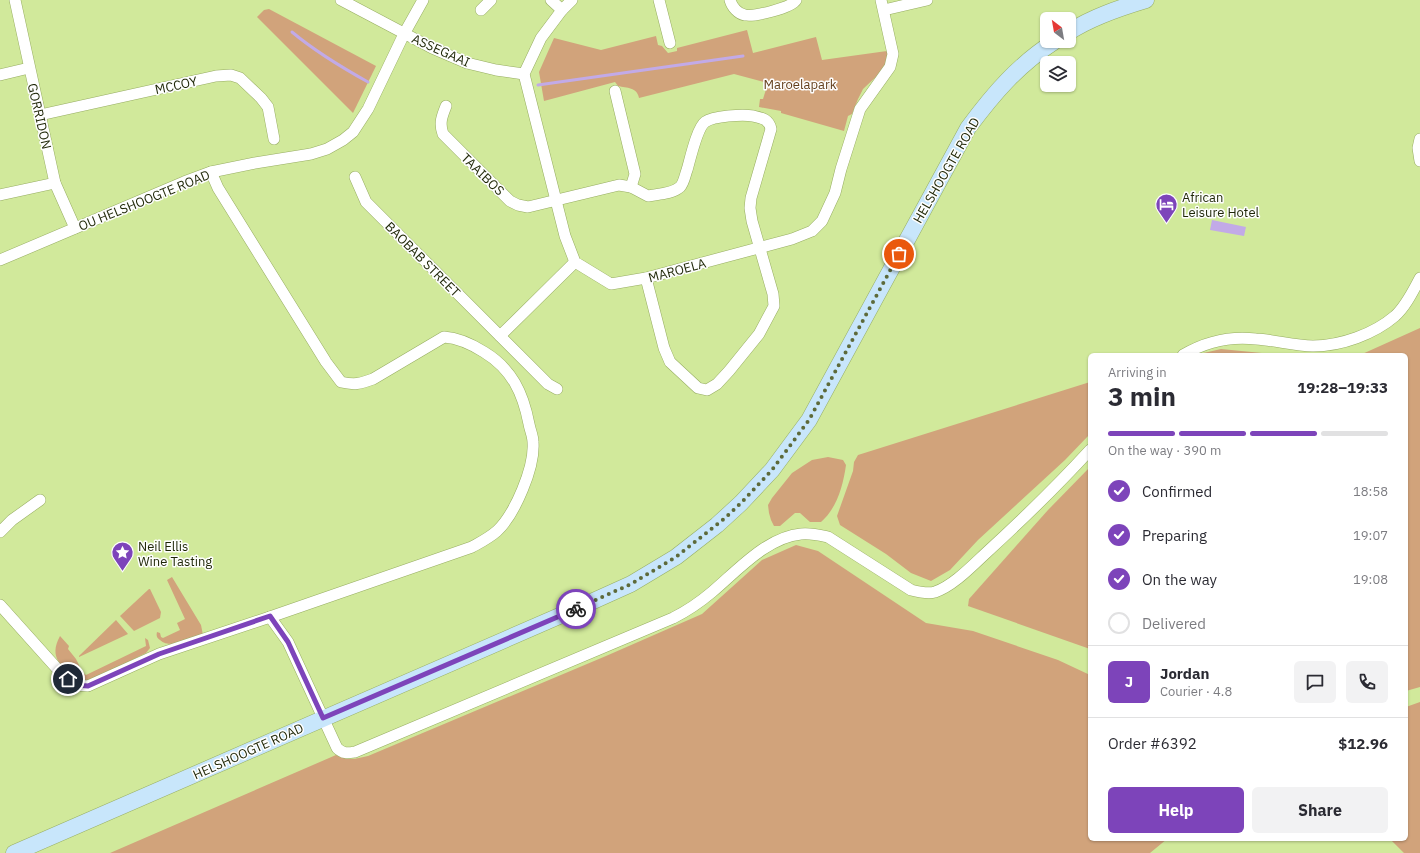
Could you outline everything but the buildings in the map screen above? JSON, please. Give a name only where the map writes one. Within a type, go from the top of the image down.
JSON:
[{"type":"main road","points":[[1076,28],[1122,7],[1146,0]]},
{"type":"main road","name":"HELSHOOGTE ROAD","points":[[14,853],[631,584],[676,557],[717,525],[741,503],[772,470],[809,420],[968,128],[988,101],[1006,81],[1017,70],[1046,48]]},
{"type":"street","name":"GORRIDON","points":[[15,0],[55,183],[75,228]]},
{"type":"street","name":"ASSEGAAI","points":[[342,0],[404,34],[467,63],[496,70],[524,74]]},
{"type":"street","name":"OU HELSHOOGTE ROAD","points":[[0,260],[211,172],[311,154],[327,149],[344,140],[353,132],[368,109],[404,34],[423,0]]},
{"type":"street","points":[[482,10],[491,0]]},
{"type":"street","points":[[551,0],[562,10]]},
{"type":"street","points":[[500,336],[575,262],[565,236],[524,74],[541,38],[562,10],[572,0]]},
{"type":"street","points":[[659,0],[670,43]]},
{"type":"street","points":[[730,0],[735,10],[751,16],[785,7],[794,3],[796,0]]},
{"type":"street","points":[[883,5],[927,0]]},
{"type":"street","name":"MAROELA","points":[[575,262],[611,284],[646,278],[760,248],[792,239],[812,231],[822,221],[835,193],[860,109],[890,67],[893,54],[883,5]]},
{"type":"street","points":[[0,75],[30,68]]},
{"type":"street","name":"MCCOY","points":[[40,115],[216,76],[231,75],[240,78],[261,98],[268,107],[274,140]]},
{"type":"street","points":[[615,91],[635,174],[632,187],[648,196],[673,191],[681,186],[698,132],[705,122],[721,117],[737,115],[751,116],[766,120],[770,123],[771,129],[754,186],[750,208],[773,294],[774,306],[759,334],[740,359],[717,384],[707,390],[698,388],[670,362],[664,348],[646,278]]},
{"type":"street","name":"TAAIBOS","points":[[446,106],[440,125],[443,134],[510,201],[518,205],[528,207],[619,185],[632,187]]},
{"type":"street","points":[[1420,140],[1418,148],[1420,161]]},
{"type":"street","points":[[0,605],[61,673],[76,685],[88,686],[159,654],[472,547],[486,540],[499,529],[516,505],[530,468],[533,443],[521,393],[507,372],[491,356],[479,349],[452,337],[444,337],[373,379],[361,384],[341,382],[330,368],[218,188],[211,172]]},
{"type":"street","name":"BAOBAB STREET","points":[[355,177],[366,202],[548,384],[557,389]]},
{"type":"street","points":[[0,195],[55,183]]},
{"type":"street","points":[[1186,353],[1198,346],[1222,340],[1255,338],[1314,346],[1336,344],[1360,337],[1395,316],[1411,296],[1420,278]]},
{"type":"street","points":[[270,616],[288,642],[337,748],[344,753],[356,752],[673,618],[696,604],[759,551],[781,540],[799,534],[814,534],[828,537],[911,590],[934,593],[945,588],[970,567],[1055,488],[1088,452]]},
{"type":"street","points":[[0,532],[12,520],[40,500]]},
{"type":"green space","points":[[269,9],[376,66],[353,113],[257,17],[264,10]]},
{"type":"green space","name":"Maroelapark","points":[[747,30],[753,53],[816,37],[822,60],[887,51],[887,62],[879,74],[863,89],[852,114],[848,116],[844,131],[781,113],[781,111],[759,107],[760,99],[763,99],[768,83],[734,74],[639,98],[638,94],[634,90],[618,86],[615,82],[544,101],[539,72],[554,38],[601,50],[656,36],[658,45],[662,46],[668,53],[677,51],[677,48]]},
{"type":"green space","points":[[1420,328],[1420,687],[1408,690],[1408,353],[1364,353]]},
{"type":"green space","points":[[1221,349],[1262,353],[1204,353]]},
{"type":"green space","points":[[1088,383],[1088,436],[1065,460],[978,540],[950,570],[931,581],[911,573],[886,554],[840,525],[837,516],[853,471],[854,462],[858,455]]},
{"type":"green space","points":[[828,457],[843,460],[846,465],[838,496],[827,516],[821,522],[810,522],[800,513],[795,513],[780,526],[774,526],[769,513],[768,505],[772,498],[792,473],[812,460]]},
{"type":"green space","points":[[1088,469],[1088,648],[968,606],[969,599],[1048,510]]},
{"type":"green space","points":[[796,545],[818,551],[926,623],[973,631],[1058,660],[1088,674],[1088,841],[1165,841],[1150,853],[110,853],[336,755],[352,759],[368,756],[702,614],[762,560]]},
{"type":"green space","points":[[172,577],[201,625],[203,635],[175,644],[165,643],[157,636],[157,632],[160,633],[161,637],[163,638],[180,630],[177,623],[185,619],[167,580]]},
{"type":"green space","points":[[149,589],[161,612],[160,618],[134,631],[120,616]]},
{"type":"green space","points":[[116,620],[128,634],[79,657],[79,656]]},
{"type":"green space","points":[[60,636],[69,646],[68,649],[76,659],[83,673],[86,675],[146,646],[145,638],[148,640],[150,648],[146,653],[89,681],[76,681],[58,661],[56,656],[55,650]]},
{"type":"green space","points":[[1420,702],[1420,853],[1404,853],[1392,841],[1408,841],[1408,706]]},
{"type":"shaded area","points":[[1212,220],[1246,227],[1244,236],[1210,230]]},
{"type":"waterway","points":[[292,32],[329,59],[368,82]]},
{"type":"waterway","points":[[538,85],[743,56]]},
{"type":"way so far","points":[[576,609],[631,584],[676,557],[725,518],[772,470],[809,420],[899,254]]},
{"type":"place","name":"African Leisure Hotel","points":[[1166,224]]},
{"type":"place","name":"Neil Ellis Wine Tasting","points":[[123,572]]},
{"type":"route","points":[[68,679],[76,685],[88,686],[159,654],[270,616],[288,642],[323,718],[576,609]]}]
